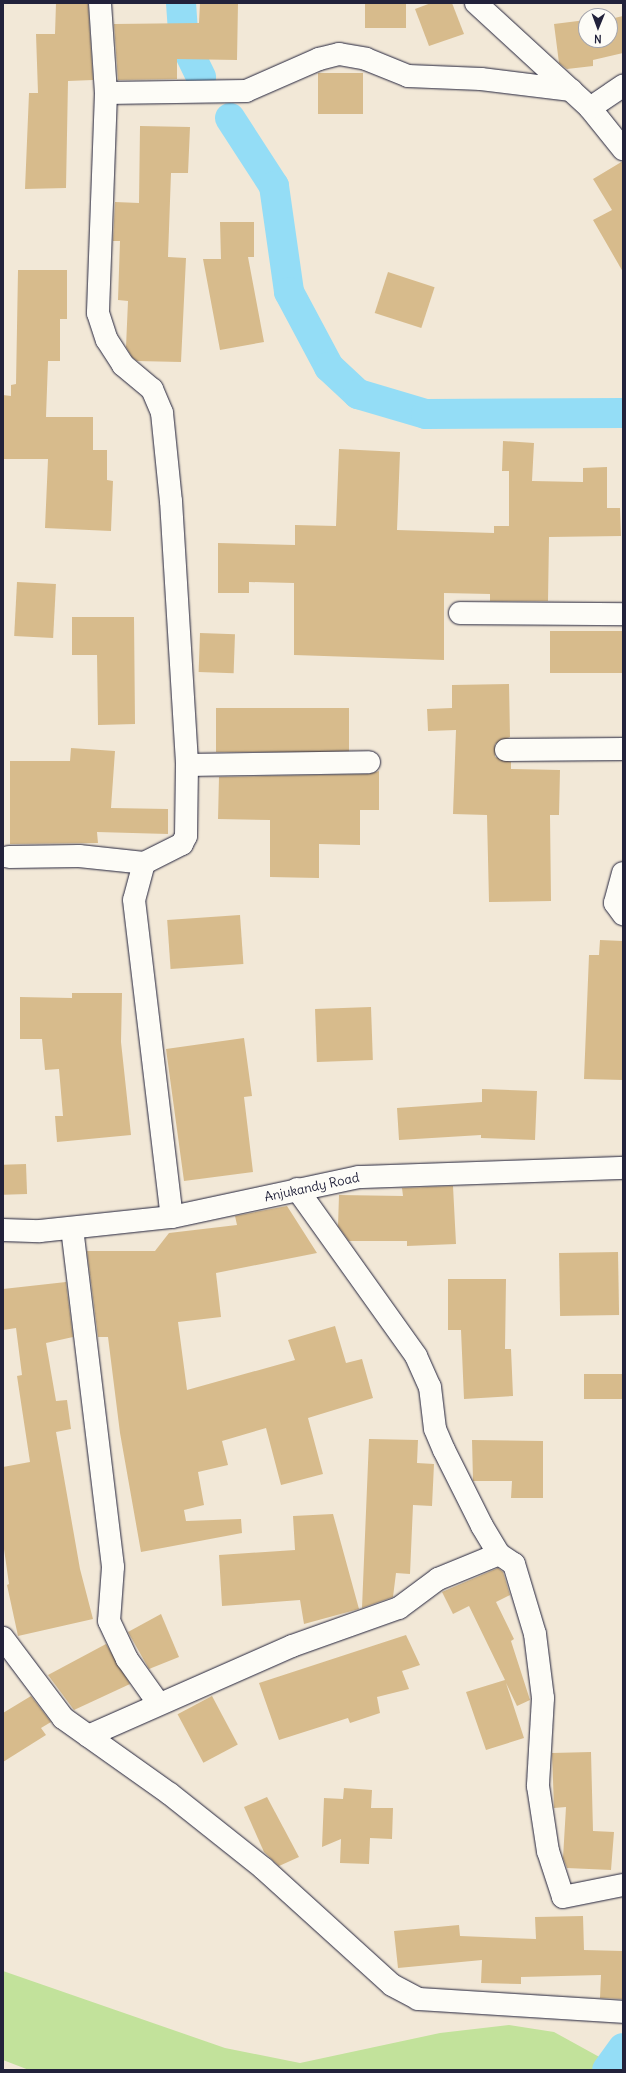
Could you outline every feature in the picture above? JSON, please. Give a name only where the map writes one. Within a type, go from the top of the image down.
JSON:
[{"type":"street","points":[[9,856],[79,856],[144,863],[182,844],[186,836],[188,765],[172,501],[162,413],[152,388],[123,365],[107,340],[98,313],[106,93],[100,3]]},
{"type":"street","points":[[476,3],[590,108],[623,149]]},
{"type":"street","points":[[106,93],[246,91],[319,59],[339,54],[366,59],[408,76],[481,79],[571,90]]},
{"type":"street","points":[[590,108],[623,86]]},
{"type":"street","points":[[460,613],[623,614]]},
{"type":"street","points":[[506,750],[623,749]]},
{"type":"street","points":[[188,765],[369,762]]},
{"type":"street","points":[[144,863],[134,900],[172,1217]]},
{"type":"street","points":[[623,873],[615,903],[623,914]]},
{"type":"street","name":"Anjukandy Road","points":[[3,1230],[72,1228],[172,1217],[297,1189],[359,1177],[623,1168]]},
{"type":"street","points":[[297,1189],[424,1371],[435,1428],[482,1526],[500,1554],[514,1564],[535,1634],[543,1698],[538,1786],[548,1851],[563,1897],[623,1885]]},
{"type":"street","points":[[72,1228],[113,1567],[109,1621],[127,1659],[159,1704]]},
{"type":"street","points":[[88,1736],[292,1646],[399,1608],[438,1579],[500,1554]]},
{"type":"street","points":[[3,1638],[63,1718],[170,1794],[263,1868],[339,1940],[405,1992],[418,1998],[623,2012]]},
{"type":"green space","points":[[3,1971],[225,2048],[300,2063],[440,2033],[509,2025],[554,2032],[623,2070],[29,2070],[3,2060]]},
{"type":"building","points":[[56,3],[88,3],[93,80],[68,81],[66,188],[25,189],[29,93],[38,93],[36,34],[55,34]]},
{"type":"building","points":[[200,3],[238,3],[237,60],[177,59],[177,79],[118,80],[114,24],[199,23]]},
{"type":"building","points":[[365,3],[406,3],[406,28],[365,28]]},
{"type":"building","points":[[431,3],[452,3],[464,34],[429,46],[415,9]]},
{"type":"building","points":[[623,16],[623,53],[593,60],[593,66],[567,69],[559,63],[554,24],[578,21],[578,48],[618,48],[618,17]]},
{"type":"building","points":[[318,73],[363,73],[363,114],[318,114]]},
{"type":"building","points":[[140,126],[190,127],[188,173],[171,173],[168,257],[186,258],[181,362],[137,361],[132,357],[126,347],[128,301],[118,300],[120,241],[113,241],[115,202],[139,203]]},
{"type":"building","points":[[623,161],[623,272],[593,220],[612,210],[593,179]]},
{"type":"building","points":[[220,222],[254,222],[254,257],[248,257],[264,342],[220,350],[203,259],[221,259]]},
{"type":"building","points":[[18,270],[67,270],[67,319],[60,319],[60,361],[48,361],[46,417],[93,417],[93,450],[107,450],[107,480],[113,481],[111,531],[45,528],[48,459],[3,459],[3,395],[11,396],[11,385],[16,384]]},
{"type":"building","points":[[388,272],[435,287],[421,328],[375,313]]},
{"type":"building","points":[[503,441],[534,443],[532,481],[583,482],[583,468],[607,467],[607,508],[620,508],[621,536],[549,537],[548,601],[490,601],[490,594],[444,593],[444,660],[294,655],[294,583],[249,582],[249,593],[218,593],[218,543],[295,545],[295,525],[336,526],[339,449],[400,452],[397,530],[494,533],[494,526],[509,526],[509,471],[502,471]]},
{"type":"building","points":[[17,582],[56,584],[53,638],[14,636]]},
{"type":"building","points":[[72,617],[134,617],[135,724],[98,725],[97,655],[72,655]]},
{"type":"building","points":[[550,631],[623,631],[623,673],[550,673]]},
{"type":"building","points":[[200,633],[235,634],[234,673],[199,672]]},
{"type":"building","points":[[509,684],[510,737],[495,744],[495,757],[511,762],[511,769],[560,770],[559,815],[550,815],[551,901],[489,902],[487,815],[453,814],[456,730],[428,731],[427,709],[452,708],[452,685]]},
{"type":"building","points":[[216,708],[349,708],[349,752],[216,752]]},
{"type":"building","points":[[71,748],[115,751],[111,808],[168,809],[168,834],[97,832],[98,843],[10,844],[10,761],[70,761]]},
{"type":"building","points":[[379,771],[379,810],[360,810],[360,845],[319,844],[319,878],[270,877],[270,820],[218,819],[219,777],[369,774]]},
{"type":"building","points":[[240,915],[243,964],[171,969],[167,920]]},
{"type":"building","points":[[600,940],[623,941],[623,1080],[584,1079],[589,955],[599,955]]},
{"type":"building","points":[[72,993],[122,993],[121,1042],[131,1135],[57,1142],[55,1116],[63,1116],[59,1069],[45,1070],[42,1039],[20,1039],[20,997],[72,998]]},
{"type":"building","points":[[371,1007],[373,1060],[317,1062],[315,1009]]},
{"type":"building","points":[[244,1038],[252,1096],[244,1097],[253,1172],[184,1181],[166,1049]]},
{"type":"building","points":[[482,1089],[537,1091],[535,1140],[481,1138],[481,1135],[399,1140],[397,1108],[482,1102]]},
{"type":"building","points":[[26,1164],[27,1194],[4,1195],[3,1165]]},
{"type":"building","points":[[453,1186],[456,1244],[407,1246],[407,1241],[349,1241],[338,1226],[339,1195],[403,1196],[402,1188]]},
{"type":"building","points":[[287,1206],[317,1253],[216,1273],[221,1317],[178,1322],[187,1390],[295,1360],[288,1340],[335,1326],[346,1363],[362,1359],[373,1398],[308,1418],[323,1474],[281,1485],[266,1428],[222,1441],[228,1465],[198,1472],[204,1505],[184,1510],[186,1521],[241,1519],[242,1533],[141,1552],[120,1433],[108,1337],[98,1337],[87,1251],[155,1251],[169,1233],[237,1225],[235,1216]]},
{"type":"building","points":[[618,1252],[619,1315],[560,1316],[559,1253]]},
{"type":"building","points":[[448,1279],[506,1279],[505,1349],[511,1349],[513,1396],[464,1399],[461,1330],[448,1330]]},
{"type":"building","points":[[66,1282],[73,1337],[46,1343],[56,1401],[67,1400],[71,1429],[56,1432],[80,1569],[93,1619],[18,1636],[7,1585],[9,1584],[3,1542],[3,1467],[30,1462],[17,1376],[22,1375],[16,1328],[3,1330],[3,1289]]},
{"type":"building","points":[[584,1374],[623,1374],[623,1399],[584,1399]]},
{"type":"building","points":[[369,1439],[418,1440],[417,1463],[434,1464],[432,1506],[413,1505],[410,1574],[396,1573],[393,1597],[362,1608]]},
{"type":"building","points":[[472,1440],[543,1441],[543,1498],[511,1498],[512,1481],[473,1481]]},
{"type":"building","points":[[333,1514],[359,1609],[304,1624],[300,1600],[222,1606],[219,1555],[295,1550],[293,1516]]},
{"type":"building","points":[[498,1568],[503,1572],[510,1595],[496,1602],[514,1639],[511,1641],[530,1700],[517,1706],[506,1683],[524,1738],[486,1750],[466,1692],[505,1680],[469,1606],[453,1614],[442,1592]]},
{"type":"building","points":[[161,1614],[179,1657],[149,1669],[128,1632]]},
{"type":"building","points":[[406,1635],[420,1665],[402,1671],[409,1689],[377,1697],[380,1713],[350,1723],[348,1718],[279,1740],[259,1683]]},
{"type":"building","points":[[106,1644],[130,1684],[74,1710],[48,1675]]},
{"type":"building","points":[[31,1696],[51,1722],[41,1728],[46,1735],[3,1762],[3,1713]]},
{"type":"building","points":[[212,1696],[238,1745],[203,1763],[178,1714]]},
{"type":"building","points":[[591,1752],[593,1831],[614,1832],[611,1870],[567,1868],[563,1858],[566,1807],[554,1808],[552,1753]]},
{"type":"building","points":[[344,1788],[372,1790],[371,1808],[393,1808],[392,1839],[370,1838],[369,1864],[340,1863],[341,1839],[322,1847],[324,1798],[343,1799]]},
{"type":"building","points":[[267,1797],[299,1857],[279,1866],[264,1852],[244,1807]]},
{"type":"building","points":[[583,1916],[584,1950],[623,1951],[623,1999],[600,1998],[601,1975],[521,1977],[521,1984],[481,1983],[482,1960],[398,1968],[394,1931],[459,1925],[460,1936],[536,1939],[535,1917]]},
{"type":"waterway","points":[[181,3],[184,42],[201,77]]},
{"type":"waterway","points":[[230,118],[274,186],[289,292],[329,367],[358,394],[426,414],[623,413]]},
{"type":"waterway","points":[[607,2070],[623,2048]]}]
